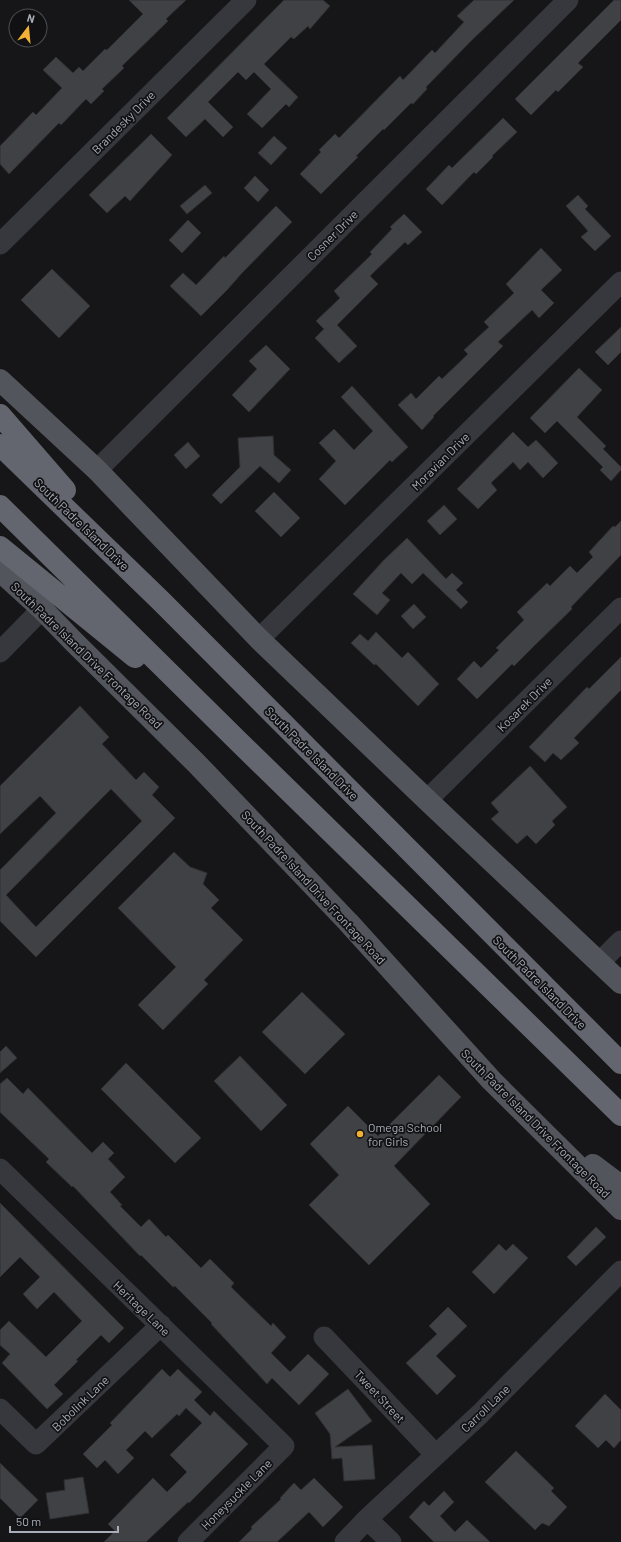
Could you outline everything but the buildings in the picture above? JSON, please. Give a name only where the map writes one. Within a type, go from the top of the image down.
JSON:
[{"type":"highway","points":[[0,415],[161,601]]},
{"type":"highway","name":"South Padre Island Drive","points":[[0,445],[161,601],[621,1063]]},
{"type":"highway","points":[[0,506],[240,743],[621,1114]]},
{"type":"highway","points":[[0,547],[240,743]]},
{"type":"main road","points":[[0,380],[97,470],[259,639],[621,983]]},
{"type":"main road","name":"South Padre Island Drive Frontage Road","points":[[0,571],[42,609],[169,735],[298,868],[492,1082],[621,1208]]},
{"type":"main road","points":[[528,1117],[616,1183],[621,1183]]},
{"type":"street","name":"Brandesky Drive","points":[[0,244],[246,0]]},
{"type":"street","name":"Cosner Drive","points":[[97,470],[568,0]]},
{"type":"street","name":"Moravian Drive","points":[[259,639],[621,282]]},
{"type":"street","name":"Kosarek Drive","points":[[427,800],[621,608]]},
{"type":"street","points":[[0,652],[42,609]]},
{"type":"street","points":[[600,962],[621,941]]},
{"type":"street","name":"Heritage Lane","points":[[0,1169],[284,1446]]},
{"type":"street","name":"Carroll Lane","points":[[345,1542],[367,1519],[480,1414],[621,1271]]},
{"type":"street","name":"Bobolink Lane","points":[[0,1409],[36,1444],[160,1325]]},
{"type":"street","name":"Tweet Street","points":[[324,1337],[436,1455]]},
{"type":"street","name":"Honeysuckle Lane","points":[[188,1542],[284,1446]]},
{"type":"street","points":[[367,1519],[390,1542]]},
{"type":"place","name":"Omega School for Girls","points":[[360,1134]]}]
